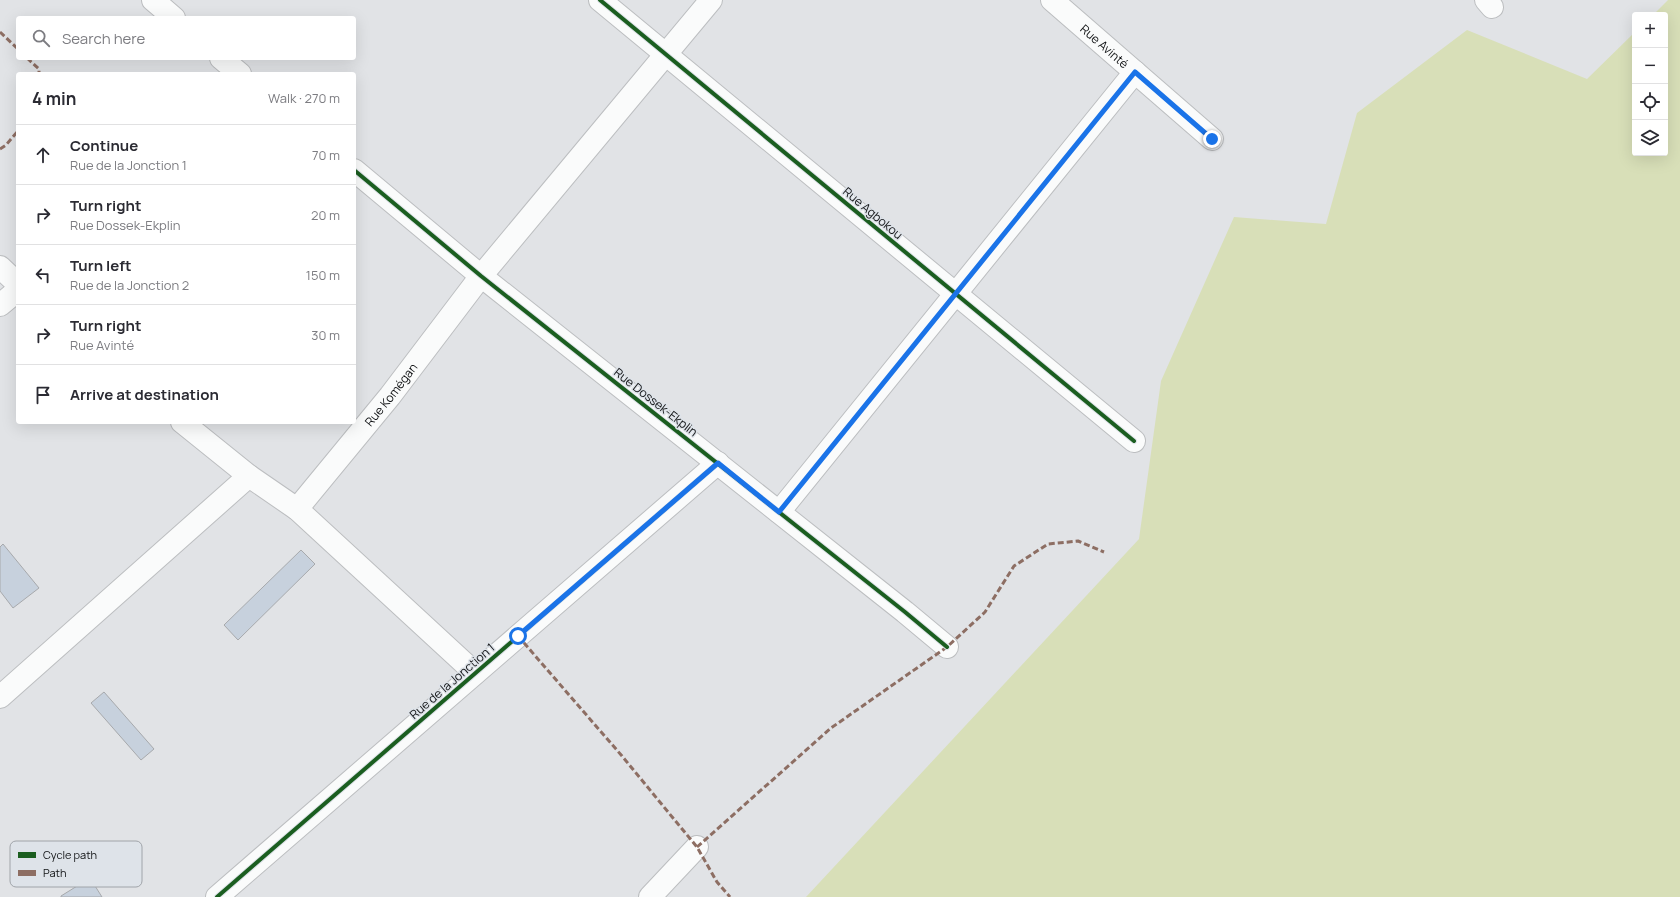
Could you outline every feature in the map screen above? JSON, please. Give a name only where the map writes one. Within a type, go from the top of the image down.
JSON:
[{"type":"street","points":[[152,0],[172,16]]},
{"type":"street","name":"Rue Agbokou","points":[[600,0],[1134,441]]},
{"type":"street","name":"Rue Komégan","points":[[297,509],[390,396],[480,276],[711,0]]},
{"type":"street","name":"Rue Avinté","points":[[1052,0],[1212,139]]},
{"type":"street","points":[[223,60],[238,72]]},
{"type":"street","points":[[779,512],[1135,72]]},
{"type":"street","name":"Rue Dossek-Ekplin","points":[[356,172],[480,276],[718,463],[947,647]]},
{"type":"street","points":[[0,267],[16,282]]},
{"type":"street","points":[[0,306],[16,292]]},
{"type":"street","points":[[184,424],[249,476],[297,509],[475,673]]},
{"type":"street","name":"Rue de la Jonction 1","points":[[217,897],[718,463]]},
{"type":"street","points":[[0,697],[249,476]]},
{"type":"street","points":[[650,897],[697,848]]},
{"type":"green space","points":[[1668,0],[1680,0],[1680,897],[806,897],[1139,539],[1161,381],[1234,217],[1326,224],[1357,113],[1467,30],[1587,79],[1632,35],[1632,156],[1668,156],[1668,12],[1656,12]]},
{"type":"building","points":[[3,544],[39,588],[13,608],[0,591],[0,547]]},
{"type":"building","points":[[301,550],[315,564],[238,640],[224,625]]},
{"type":"building","points":[[104,692],[154,749],[141,760],[91,703]]},
{"type":"building","points":[[76,887],[96,887],[102,897],[61,897]]},
{"type":"marked path","points":[[0,32],[16,47]]},
{"type":"marked path","points":[[29,60],[39,69],[39,72]]},
{"type":"marked path","points":[[0,149],[6,145],[16,133]]},
{"type":"marked path","points":[[697,847],[831,728],[947,647],[985,612],[1014,566],[1048,544],[1078,541],[1104,552]]},
{"type":"marked path","points":[[518,636],[622,756],[697,847],[717,882],[730,897]]},
{"type":"cycle path","points":[[600,0],[1134,441]]},
{"type":"cycle path","points":[[356,172],[481,276],[905,612],[947,647]]},
{"type":"cycle path","points":[[217,897],[718,463]]},
{"type":"route","points":[[518,636],[718,463],[779,512],[1135,72],[1212,139]]}]
